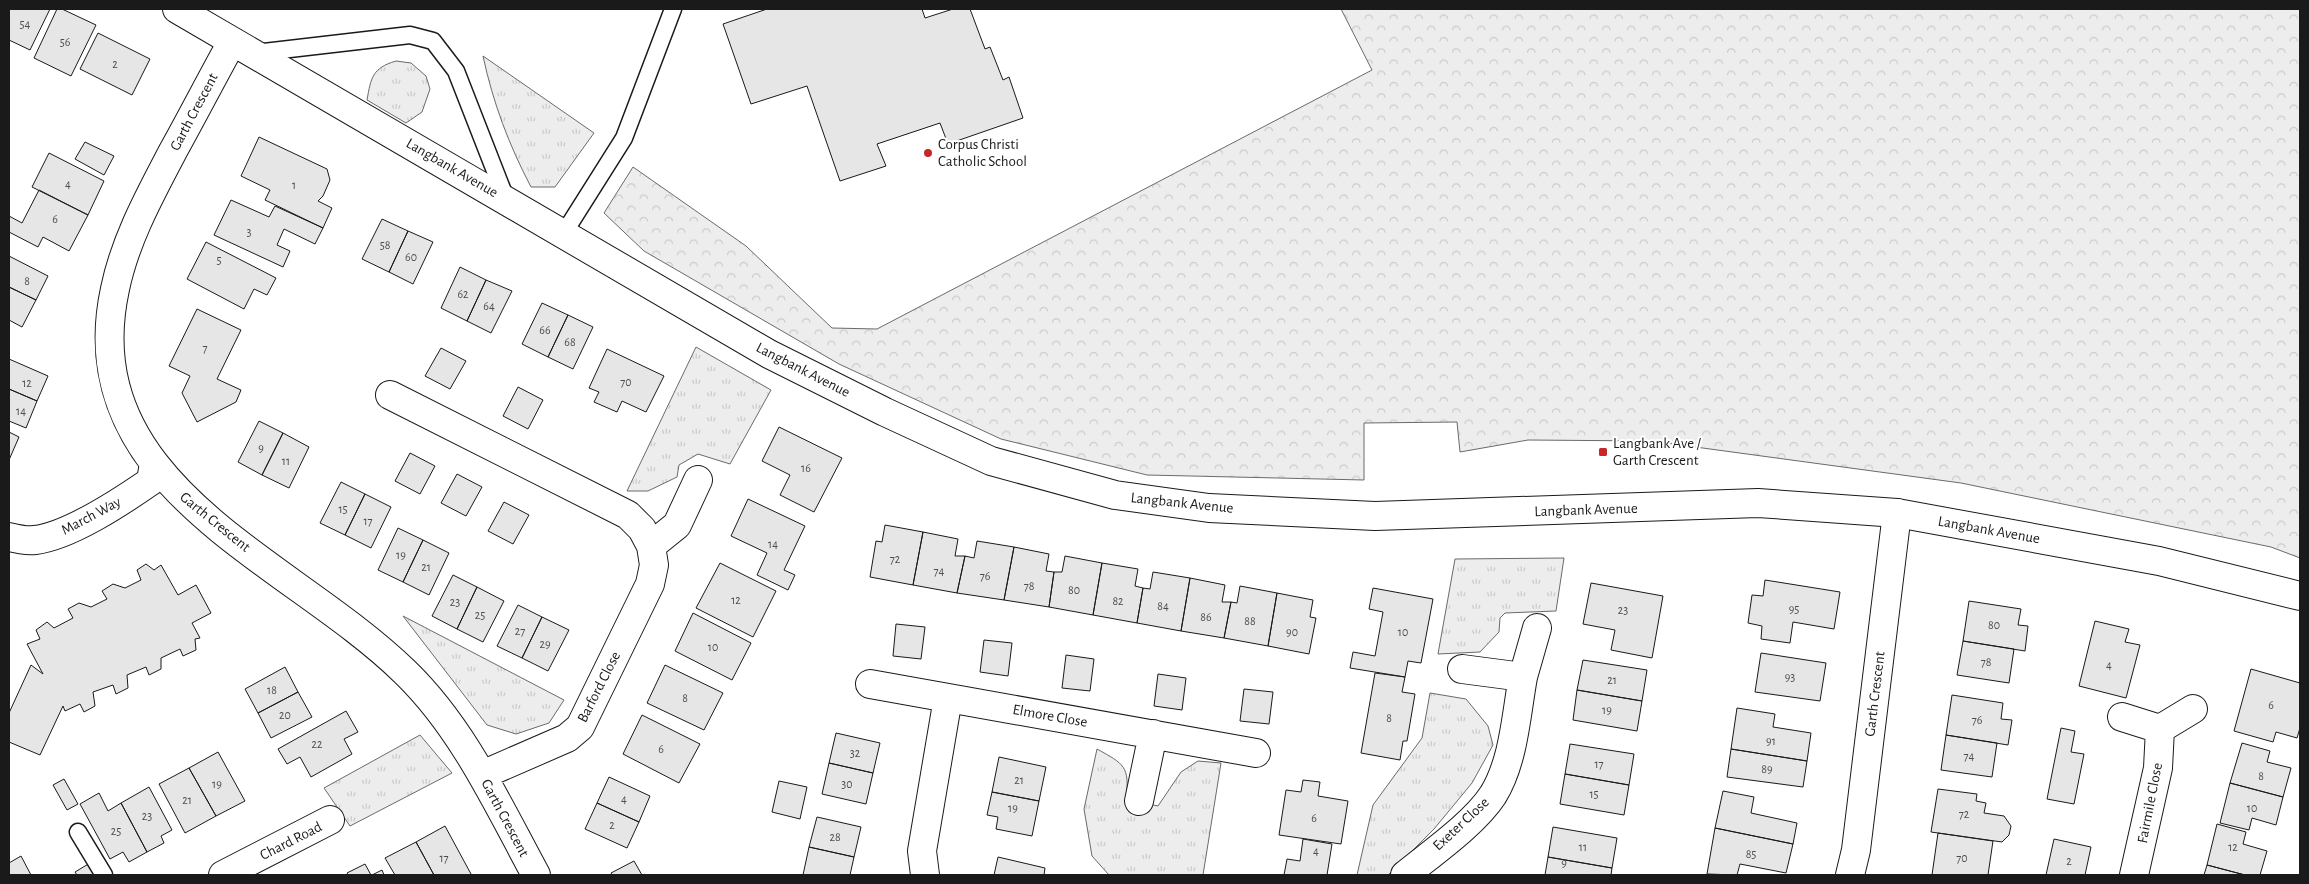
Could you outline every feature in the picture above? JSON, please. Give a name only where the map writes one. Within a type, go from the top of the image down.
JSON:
[{"type":"street","name":"Langbank Avenue","points":[[177,9],[769,354],[885,412],[991,461],[1115,496],[1209,508],[1375,516],[1758,503],[1897,513],[2159,560],[2300,596]]},
{"type":"street","name":"Garth Crescent","points":[[242,48],[150,195],[127,245],[115,289],[110,327],[112,364],[117,396],[125,417],[154,463],[186,502],[213,524],[339,616],[405,672],[428,696],[482,775],[536,875]]},
{"type":"street","name":"Barford Close","points":[[390,395],[628,515],[642,529],[651,546],[654,565],[650,584],[580,727],[567,738],[482,775]]},
{"type":"street","name":"March Way","points":[[9,537],[34,540],[70,529],[133,494],[151,481],[154,463]]},
{"type":"street","points":[[651,546],[677,525],[698,480]]},
{"type":"street","name":"Garth Crescent","points":[[1850,875],[1856,850],[1897,513]]},
{"type":"street","name":"Exeter Close","points":[[1405,875],[1477,814],[1492,795],[1504,773],[1510,751],[1523,677],[1537,628]]},
{"type":"street","points":[[1462,669],[1523,677]]},
{"type":"street","name":"Elmore Close","points":[[870,684],[1256,753]]},
{"type":"street","points":[[925,875],[922,851],[948,698]]},
{"type":"street","points":[[2122,717],[2160,729],[2193,710]]},
{"type":"street","name":"Fairmile Close","points":[[2134,875],[2158,768],[2160,729]]},
{"type":"street","points":[[1139,801],[1152,734]]},
{"type":"street","name":"Chard Road","points":[[223,875],[257,868],[330,820]]},
{"type":"lane","points":[[564,234],[624,138],[673,9]]},
{"type":"lane","points":[[242,48],[410,35],[433,41],[456,71],[506,199]]},
{"type":"lane","points":[[78,832],[104,875]]},
{"type":"green space","points":[[1341,9],[2300,9],[2300,558],[2271,547],[1961,483],[1651,441],[1528,440],[1460,452],[1457,422],[1364,423],[1364,480],[1147,475],[1001,439],[839,364],[644,251],[604,213],[633,167],[746,246],[832,328],[877,329],[1372,70]]},
{"type":"green space","points":[[483,56],[594,133],[555,187],[531,187],[502,123]]},
{"type":"green space","points":[[396,61],[411,63],[426,76],[430,89],[422,112],[406,123],[367,100],[374,75],[382,67]]},
{"type":"green space","points":[[696,347],[771,390],[730,464],[698,454],[679,465],[677,477],[648,491],[627,491]]},
{"type":"green space","points":[[1564,558],[1556,611],[1505,613],[1500,618],[1499,632],[1480,652],[1438,654],[1455,559]]},
{"type":"green space","points":[[403,616],[564,700],[549,723],[516,734],[487,725]]},
{"type":"green space","points":[[1430,693],[1466,699],[1488,726],[1493,745],[1472,783],[1434,829],[1388,875],[1357,875],[1373,805],[1422,738]]},
{"type":"green space","points":[[420,735],[452,773],[350,826],[324,788]]},
{"type":"green space","points":[[1097,749],[1113,758],[1123,767],[1127,779],[1126,799],[1158,806],[1181,772],[1198,761],[1221,763],[1203,875],[1109,875],[1092,856],[1084,809]]},
{"type":"building","points":[[9,9],[50,9],[30,50],[9,40]]},
{"type":"building","points":[[57,9],[62,9],[96,25],[71,76],[34,58]]},
{"type":"building","points":[[767,9],[922,9],[925,18],[953,9],[970,9],[985,49],[990,47],[1003,80],[1009,77],[1023,118],[948,144],[940,123],[877,144],[886,166],[840,181],[807,86],[751,104],[723,24]]},
{"type":"building","points":[[98,33],[150,59],[132,95],[80,69]]},
{"type":"building","points":[[259,137],[327,169],[330,180],[323,196],[318,201],[332,208],[323,228],[265,200],[270,190],[241,176]]},
{"type":"building","points":[[85,142],[114,156],[104,175],[75,159]]},
{"type":"building","points":[[49,153],[104,181],[88,215],[32,187]]},
{"type":"building","points":[[39,190],[88,215],[69,251],[43,237],[38,247],[9,232],[9,216],[22,223]]},
{"type":"building","points":[[231,200],[269,217],[275,206],[323,228],[315,244],[284,229],[277,245],[290,251],[283,267],[214,235]]},
{"type":"building","points":[[382,219],[408,231],[389,272],[362,259]]},
{"type":"building","points":[[408,231],[433,242],[413,284],[389,272]]},
{"type":"building","points":[[206,242],[276,278],[267,295],[254,289],[244,309],[187,279]]},
{"type":"building","points":[[9,256],[48,276],[36,300],[9,287]]},
{"type":"building","points":[[460,267],[486,280],[467,321],[441,308]]},
{"type":"building","points":[[486,280],[512,291],[491,333],[467,321]]},
{"type":"building","points":[[9,287],[36,300],[22,327],[9,320]]},
{"type":"building","points":[[542,303],[568,315],[548,357],[522,344]]},
{"type":"building","points":[[197,309],[241,330],[217,379],[241,390],[236,402],[197,422],[182,393],[190,376],[169,366]]},
{"type":"building","points":[[568,315],[593,327],[573,369],[548,357]]},
{"type":"building","points":[[441,348],[466,361],[450,389],[425,376]]},
{"type":"building","points":[[607,349],[664,376],[646,412],[622,401],[617,412],[594,402],[599,392],[589,388]]},
{"type":"building","points":[[9,359],[48,376],[37,401],[9,389]]},
{"type":"building","points":[[518,387],[543,400],[528,429],[503,416]]},
{"type":"building","points":[[9,389],[37,401],[26,428],[9,421]]},
{"type":"building","points":[[259,421],[283,433],[262,475],[238,462]]},
{"type":"building","points":[[779,427],[842,458],[814,512],[780,495],[790,475],[762,461]]},
{"type":"building","points":[[9,432],[19,437],[9,460]]},
{"type":"building","points":[[283,433],[309,447],[289,488],[262,475]]},
{"type":"building","points":[[410,453],[435,466],[420,494],[395,481]]},
{"type":"building","points":[[457,474],[482,487],[466,516],[441,503]]},
{"type":"building","points":[[341,482],[365,494],[345,535],[320,523]]},
{"type":"building","points":[[365,494],[391,507],[371,548],[345,535]]},
{"type":"building","points":[[748,499],[805,526],[784,570],[795,575],[788,590],[757,575],[767,553],[731,536]]},
{"type":"building","points":[[504,502],[529,515],[513,544],[488,531]]},
{"type":"building","points":[[885,525],[923,532],[913,585],[870,577],[876,541],[882,542]]},
{"type":"building","points":[[398,528],[423,540],[403,582],[378,570]]},
{"type":"building","points":[[923,532],[958,539],[955,556],[965,556],[957,593],[913,585]]},
{"type":"building","points":[[423,540],[449,553],[429,595],[403,582]]},
{"type":"building","points":[[977,541],[1014,547],[1004,600],[957,593],[965,556],[974,558]]},
{"type":"building","points":[[1014,547],[1049,554],[1046,571],[1054,572],[1049,607],[1004,600]]},
{"type":"building","points":[[1065,556],[1102,563],[1093,615],[1049,607],[1054,572],[1062,572]]},
{"type":"building","points":[[720,563],[776,591],[753,637],[696,608]]},
{"type":"building","points":[[1102,563],[1138,569],[1135,586],[1143,588],[1137,623],[1093,615]]},
{"type":"building","points":[[146,564],[154,570],[161,565],[178,595],[196,585],[211,613],[192,623],[200,638],[195,639],[196,650],[183,656],[180,649],[161,658],[161,669],[149,675],[146,667],[127,675],[128,688],[116,694],[113,685],[93,692],[95,706],[84,712],[80,704],[65,711],[63,706],[40,755],[9,742],[9,713],[31,665],[43,674],[27,644],[40,639],[36,630],[47,622],[54,628],[73,618],[68,609],[79,603],[91,607],[107,599],[102,591],[113,584],[125,588],[141,580],[137,570]]},
{"type":"building","points":[[1153,572],[1190,578],[1181,631],[1137,623],[1143,588],[1150,589]]},
{"type":"building","points":[[453,575],[477,587],[457,629],[432,616]]},
{"type":"building","points":[[1190,578],[1225,585],[1222,602],[1231,602],[1224,638],[1181,631]]},
{"type":"building","points":[[1765,580],[1840,592],[1834,629],[1793,622],[1790,643],[1761,639],[1762,626],[1748,623],[1752,595],[1763,596]]},
{"type":"building","points":[[1591,583],[1663,596],[1652,658],[1611,650],[1615,630],[1583,624]]},
{"type":"building","points":[[1240,586],[1277,593],[1268,646],[1224,638],[1231,602],[1237,603]]},
{"type":"building","points":[[477,587],[504,601],[483,642],[457,629]]},
{"type":"building","points":[[1373,588],[1433,599],[1421,663],[1408,661],[1405,677],[1350,668],[1353,652],[1375,656],[1383,612],[1369,609]]},
{"type":"building","points":[[1277,593],[1313,600],[1310,617],[1316,618],[1309,654],[1268,646]]},
{"type":"building","points":[[1969,601],[2021,609],[2018,625],[2028,626],[2025,651],[1963,641]]},
{"type":"building","points":[[518,605],[542,617],[522,658],[497,646]]},
{"type":"building","points":[[693,613],[751,643],[732,680],[675,651]]},
{"type":"building","points":[[542,617],[569,630],[548,671],[522,658]]},
{"type":"building","points":[[2095,621],[2129,629],[2125,642],[2140,645],[2126,698],[2079,686]]},
{"type":"building","points":[[896,624],[925,627],[921,659],[893,656]]},
{"type":"building","points":[[984,640],[1012,643],[1008,676],[980,672]]},
{"type":"building","points":[[1963,641],[2014,649],[2009,683],[1957,675]]},
{"type":"building","points":[[1761,653],[1826,663],[1820,701],[1755,692]]},
{"type":"building","points":[[1066,655],[1094,659],[1090,691],[1062,688]]},
{"type":"building","points":[[1583,660],[1647,670],[1642,701],[1577,690]]},
{"type":"building","points":[[665,665],[723,693],[704,730],[647,703]]},
{"type":"building","points":[[285,667],[298,692],[258,713],[245,689]]},
{"type":"building","points":[[2251,669],[2300,683],[2300,728],[2297,738],[2276,732],[2273,742],[2234,731]]},
{"type":"building","points":[[1375,673],[1405,677],[1402,692],[1415,694],[1407,741],[1403,741],[1400,760],[1361,753]]},
{"type":"building","points":[[1158,674],[1186,678],[1182,710],[1154,706]]},
{"type":"building","points":[[1244,689],[1273,692],[1269,724],[1240,721]]},
{"type":"building","points":[[1577,690],[1642,701],[1637,731],[1573,720]]},
{"type":"building","points":[[298,692],[312,717],[271,738],[258,713]]},
{"type":"building","points":[[1952,695],[2003,703],[2001,719],[2012,720],[2008,745],[1946,735]]},
{"type":"building","points":[[1737,708],[1775,714],[1773,727],[1811,733],[1807,761],[1731,749]]},
{"type":"building","points":[[346,711],[358,732],[344,739],[352,754],[311,777],[300,757],[287,764],[278,749]]},
{"type":"building","points":[[642,715],[700,744],[679,783],[623,754]]},
{"type":"building","points":[[2061,728],[2075,731],[2071,752],[2084,754],[2074,804],[2047,799]]},
{"type":"building","points":[[836,733],[880,743],[873,773],[829,763]]},
{"type":"building","points":[[1946,735],[1997,743],[1992,777],[1941,770]]},
{"type":"building","points":[[2242,743],[2270,751],[2267,762],[2291,768],[2283,797],[2230,783]]},
{"type":"building","points":[[1570,744],[1634,754],[1629,785],[1565,774]]},
{"type":"building","points":[[1731,749],[1807,761],[1803,787],[1727,777]]},
{"type":"building","points":[[218,752],[245,801],[216,816],[189,768]]},
{"type":"building","points":[[999,757],[1046,767],[1039,801],[992,792]]},
{"type":"building","points":[[829,763],[873,773],[866,804],[822,794]]},
{"type":"building","points":[[189,768],[216,816],[185,833],[159,784]]},
{"type":"building","points":[[1565,774],[1629,785],[1624,815],[1560,804]]},
{"type":"building","points":[[609,777],[650,796],[639,822],[597,803]]},
{"type":"building","points":[[64,779],[78,804],[67,810],[53,785]]},
{"type":"building","points":[[1303,780],[1320,782],[1318,796],[1348,801],[1341,844],[1279,835],[1286,790],[1301,792]]},
{"type":"building","points":[[779,781],[807,787],[800,819],[772,812]]},
{"type":"building","points":[[2230,783],[2283,797],[2276,825],[2252,818],[2249,830],[2220,823]]},
{"type":"building","points":[[149,787],[172,830],[161,836],[164,843],[147,852],[121,803]]},
{"type":"building","points":[[1938,789],[1977,794],[1976,801],[1986,803],[1984,813],[2004,816],[2011,826],[2009,835],[2002,842],[1931,832]]},
{"type":"building","points":[[1723,791],[1754,797],[1751,813],[1797,823],[1793,844],[1715,828]]},
{"type":"building","points":[[992,792],[1039,801],[1032,836],[996,829],[998,817],[987,815]]},
{"type":"building","points":[[99,793],[108,811],[121,803],[147,852],[129,862],[123,852],[110,859],[80,804]]},
{"type":"building","points":[[597,803],[639,822],[627,848],[585,829]]},
{"type":"building","points":[[817,817],[861,827],[854,857],[809,847]]},
{"type":"building","points":[[2217,824],[2246,832],[2243,844],[2267,851],[2260,875],[2245,875],[2207,865]]},
{"type":"building","points":[[445,826],[470,875],[434,875],[416,842]]},
{"type":"building","points":[[1553,827],[1617,838],[1612,868],[1548,857]]},
{"type":"building","points":[[1715,828],[1793,844],[1786,873],[1740,864],[1737,875],[1707,874]]},
{"type":"building","points":[[1938,833],[1993,841],[1988,875],[1932,875]]},
{"type":"building","points":[[1303,839],[1332,844],[1327,875],[1284,875],[1287,859],[1300,861]]},
{"type":"building","points":[[2054,839],[2091,847],[2085,875],[2046,875]]},
{"type":"building","points":[[416,842],[434,875],[395,875],[385,858]]},
{"type":"building","points":[[809,847],[854,857],[850,875],[803,875]]},
{"type":"building","points":[[21,856],[31,875],[9,875],[9,863]]},
{"type":"building","points":[[998,857],[1045,868],[1044,875],[994,875]]},
{"type":"building","points":[[1548,857],[1612,868],[1611,875],[1545,875]]},
{"type":"building","points":[[634,861],[642,875],[612,875],[611,873]]},
{"type":"building","points":[[90,863],[96,875],[77,875],[75,872]]},
{"type":"building","points":[[365,864],[371,875],[348,875],[347,873]]},
{"type":"building","points":[[2207,865],[2245,875],[2204,875]]},
{"type":"building","points":[[382,870],[384,875],[372,875]]},
{"type":"place","name":"Corpus Christi Catholic School","points":[[928,153]]},
{"type":"place","name":"Langbank Ave / Garth Crescent","points":[[1603,452]]}]
